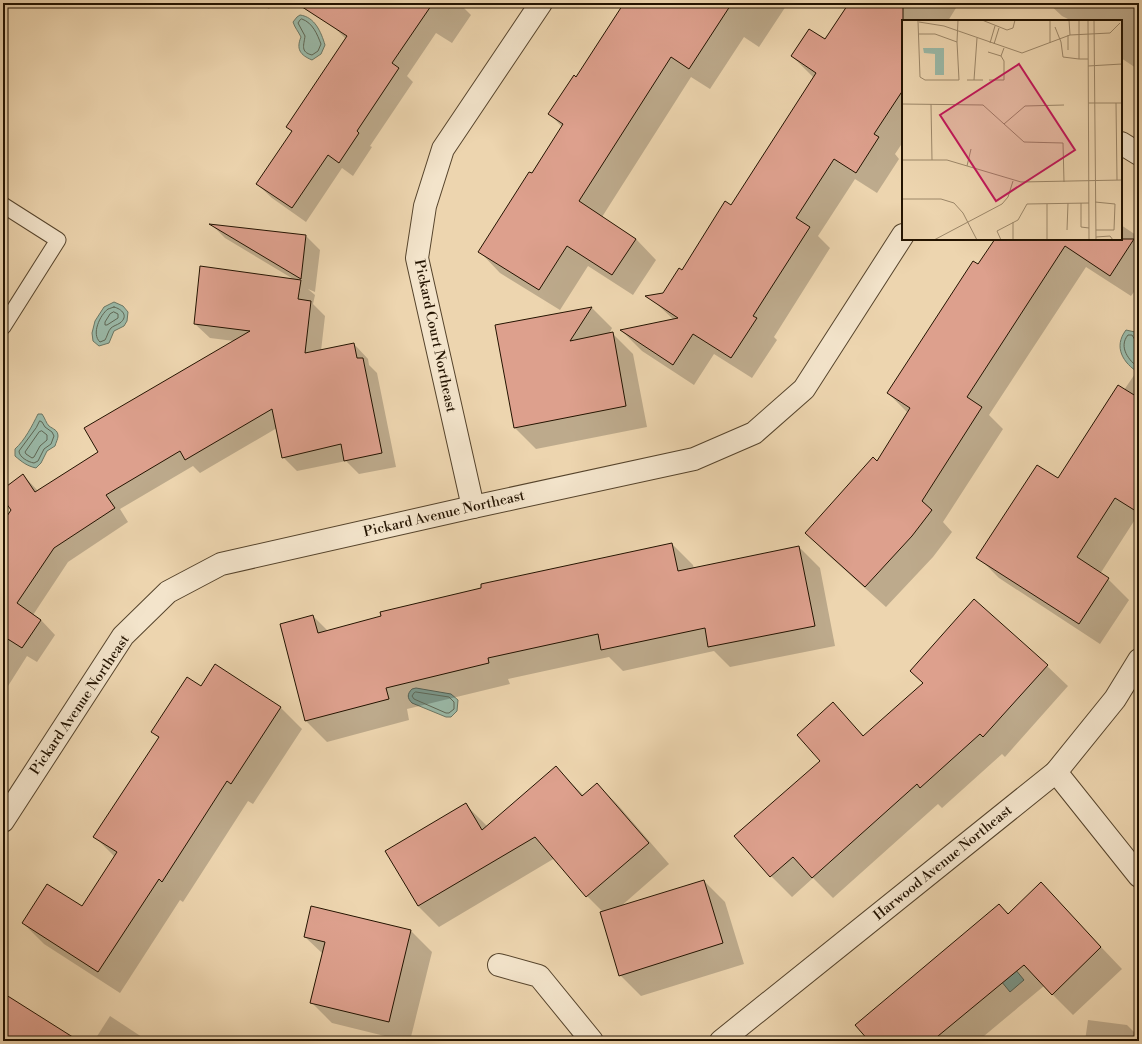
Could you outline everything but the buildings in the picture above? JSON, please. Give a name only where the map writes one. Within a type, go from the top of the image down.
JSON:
[{"type":"street","name":"Pickard Court Northeast","points":[[473,507],[416,258],[425,206],[443,150],[541,3]]},
{"type":"street","points":[[1122,144],[1139,154]]},
{"type":"street","name":"Pickard Avenue Northeast","points":[[3,821],[123,636],[168,592],[221,564],[473,507],[694,460],[754,433],[804,389],[902,237]]},
{"type":"street","name":"Harwood Avenue Northeast","points":[[721,1041],[1056,772],[1115,699],[1139,660]]},
{"type":"street","points":[[1056,772],[1139,876]]},
{"type":"street","points":[[499,965],[539,976],[592,1041]]},
{"type":"lane","points":[[3,206],[58,240],[3,327]]},
{"type":"water","points":[[300,15],[310,19],[317,26],[325,45],[321,54],[312,60],[302,54],[299,48],[301,37],[293,22]]},
{"type":"water","points":[[114,302],[123,306],[128,312],[127,321],[124,326],[114,331],[109,343],[99,346],[93,341],[92,333],[95,321],[104,307]]},
{"type":"water","points":[[1126,330],[1135,332],[1139,342],[1139,373],[1124,359],[1120,348],[1122,336]]},
{"type":"water","points":[[38,414],[42,414],[48,425],[58,434],[58,438],[55,446],[47,451],[41,463],[36,468],[25,464],[15,456],[15,449],[31,428]]},
{"type":"water","points":[[416,688],[451,694],[458,700],[457,711],[451,717],[446,717],[412,703],[408,698],[408,694],[412,689]]},
{"type":"water","points":[[997,947],[1024,980],[1010,992],[983,959]]}]
